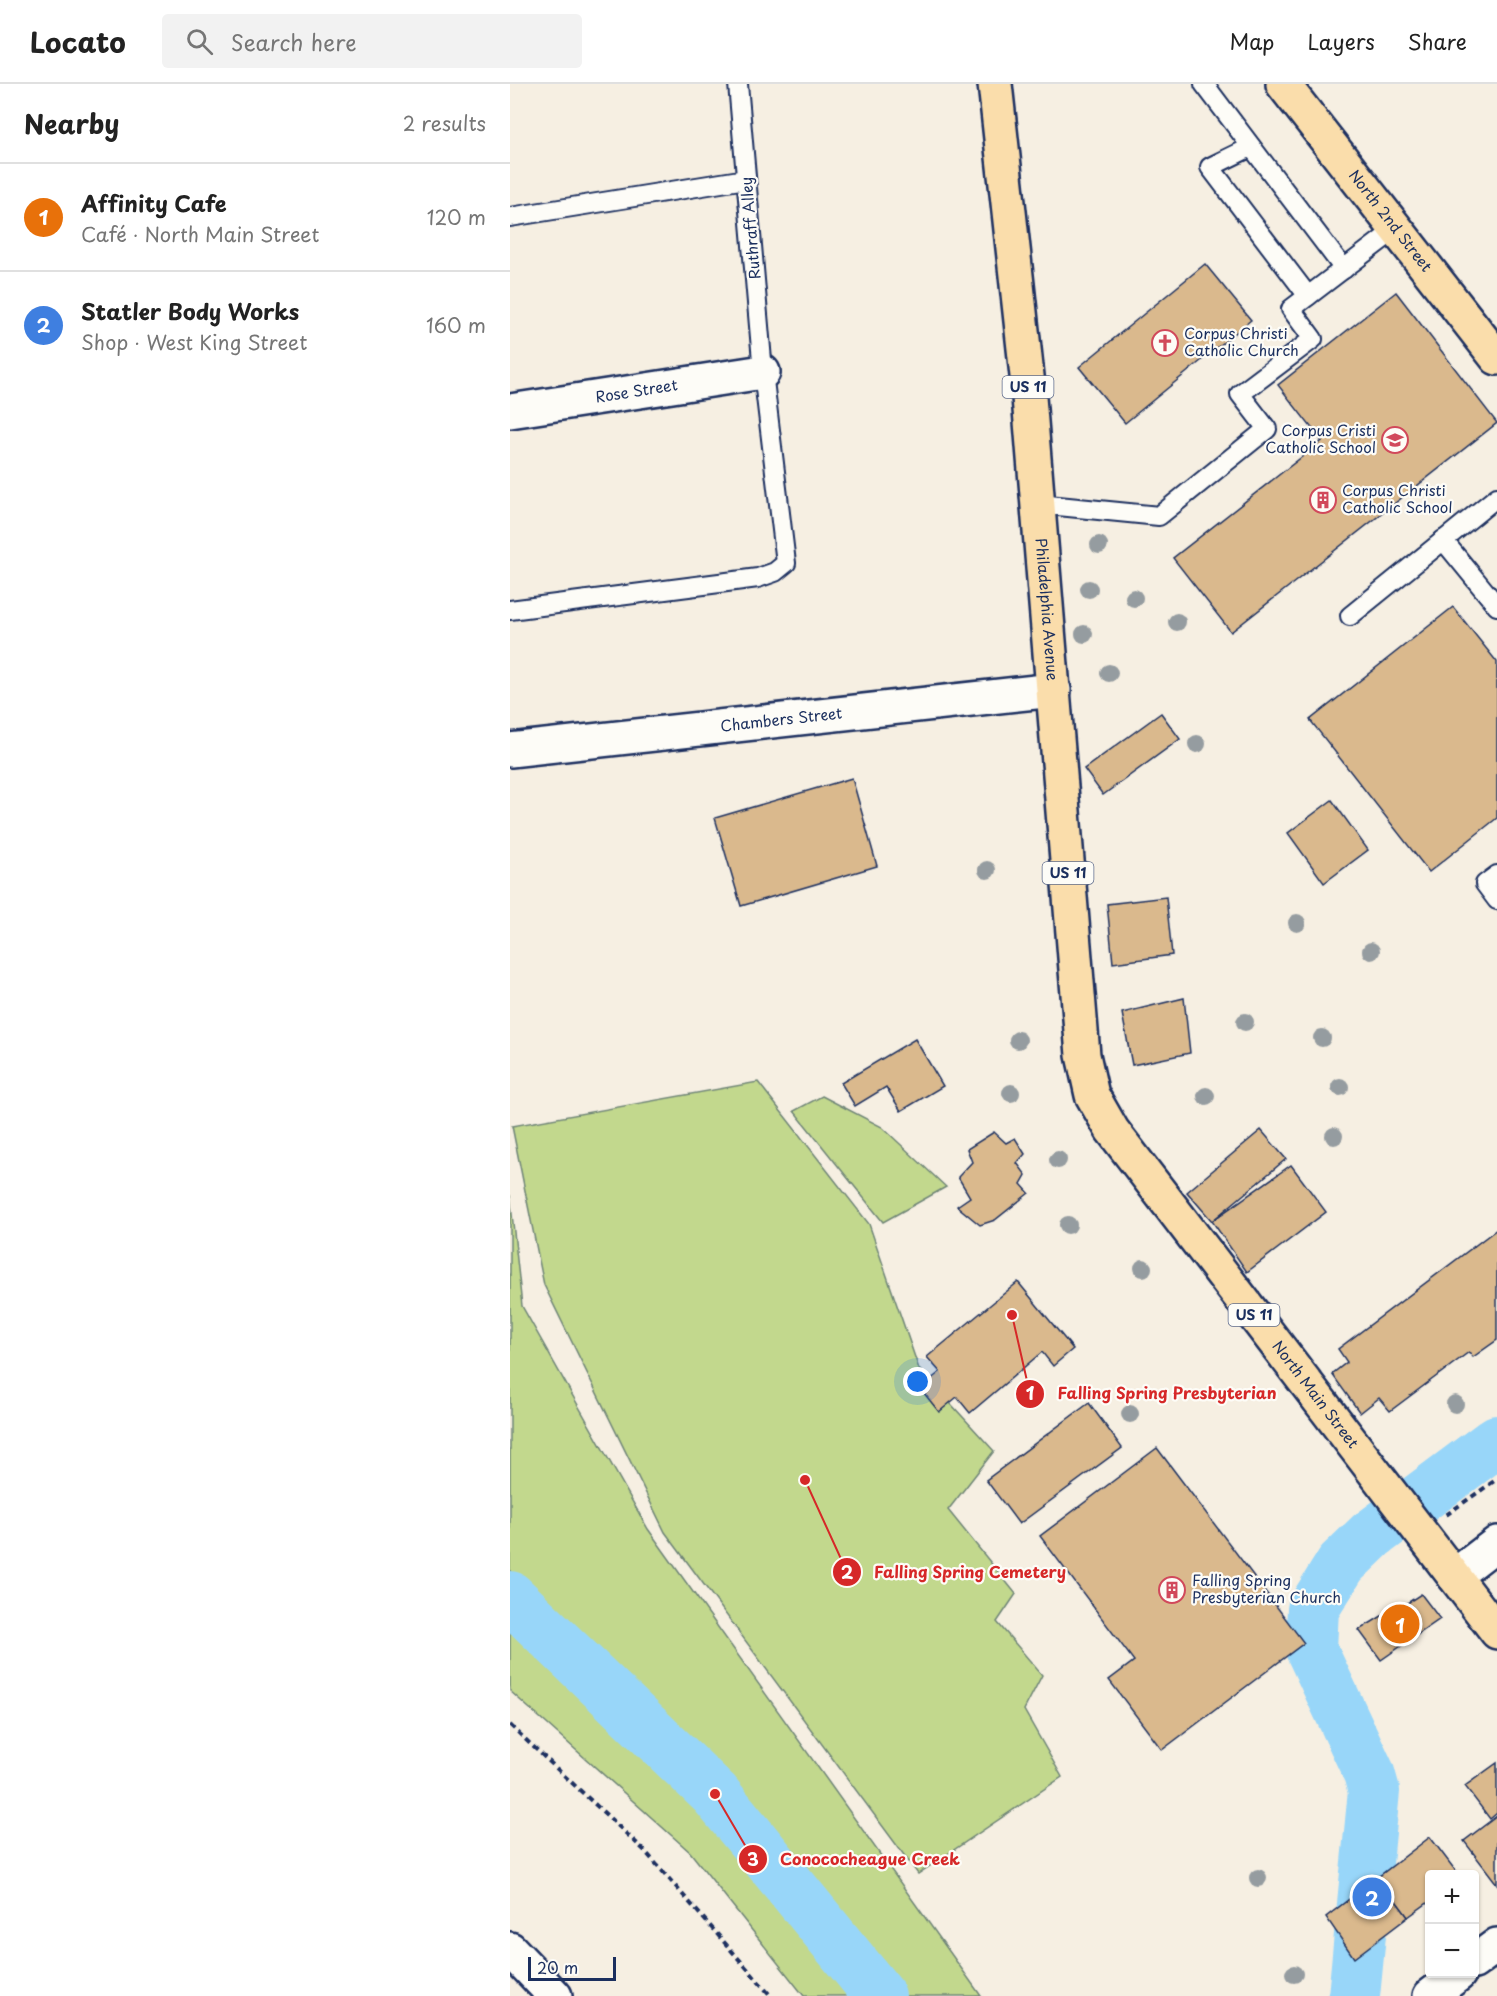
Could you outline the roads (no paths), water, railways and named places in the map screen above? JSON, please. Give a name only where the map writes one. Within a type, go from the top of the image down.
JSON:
[{"type":"main road","name":"Philadelphia Avenue","points":[[995,84],[1028,385],[1083,1055],[1092,1095],[1112,1130]]},
{"type":"main road","name":"North 2nd Street","points":[[1283,84],[1497,358]]},
{"type":"main road","name":"North Main Street","points":[[1112,1130],[1419,1515],[1454,1576],[1497,1632]]},
{"type":"street","name":"Rose Street","points":[[510,411],[763,372]]},
{"type":"street","name":"Chambers Street","points":[[510,750],[1053,690]]},
{"type":"street","points":[[1454,1576],[1497,1543]]},
{"type":"street","points":[[1479,1958],[1497,1945]]},
{"type":"street","points":[[510,1949],[555,1996]]},
{"type":"street","points":[[1430,1996],[1454,1978]]},
{"type":"lane","name":"Ruthraff Alley","points":[[510,610],[758,578],[775,572],[786,563],[763,372],[738,84]]},
{"type":"lane","points":[[1204,84],[1344,269]]},
{"type":"lane","points":[[1251,147],[1210,167],[1308,296]]},
{"type":"lane","points":[[510,217],[746,179]]},
{"type":"lane","points":[[1038,504],[1159,516],[1268,429],[1240,394],[1313,339],[1291,309],[1396,229]]},
{"type":"lane","points":[[1350,616],[1497,497]]},
{"type":"lane","points":[[1443,540],[1497,606]]},
{"type":"lane","points":[[1497,875],[1485,884],[1497,900]]},
{"type":"waterway","points":[[1354,1996],[1374,1791],[1369,1773],[1311,1649],[1313,1609],[1341,1564],[1371,1535],[1497,1441]]},
{"type":"waterway","points":[[510,1597],[715,1794],[880,1996]]},
{"type":"place","name":"Corpus Christi Catholic Church","points":[[1165,343]]},
{"type":"place","name":"Corpus Cristi Catholic School","points":[[1395,440]]},
{"type":"place","name":"Corpus Christi Catholic School","points":[[1323,500]]},
{"type":"place","name":"Falling Spring Presbyterian","points":[[1012,1315]]},
{"type":"place","name":"Falling Spring Cemetery","points":[[805,1480]]},
{"type":"place","name":"Falling Spring Presbyterian Church","points":[[1172,1590]]},
{"type":"place","name":"Affinity Cafe","points":[[1400,1624]]},
{"type":"place","name":"Conococheague Creek","points":[[715,1794]]},
{"type":"place","name":"Statler Body Works","points":[[1372,1897]]}]
